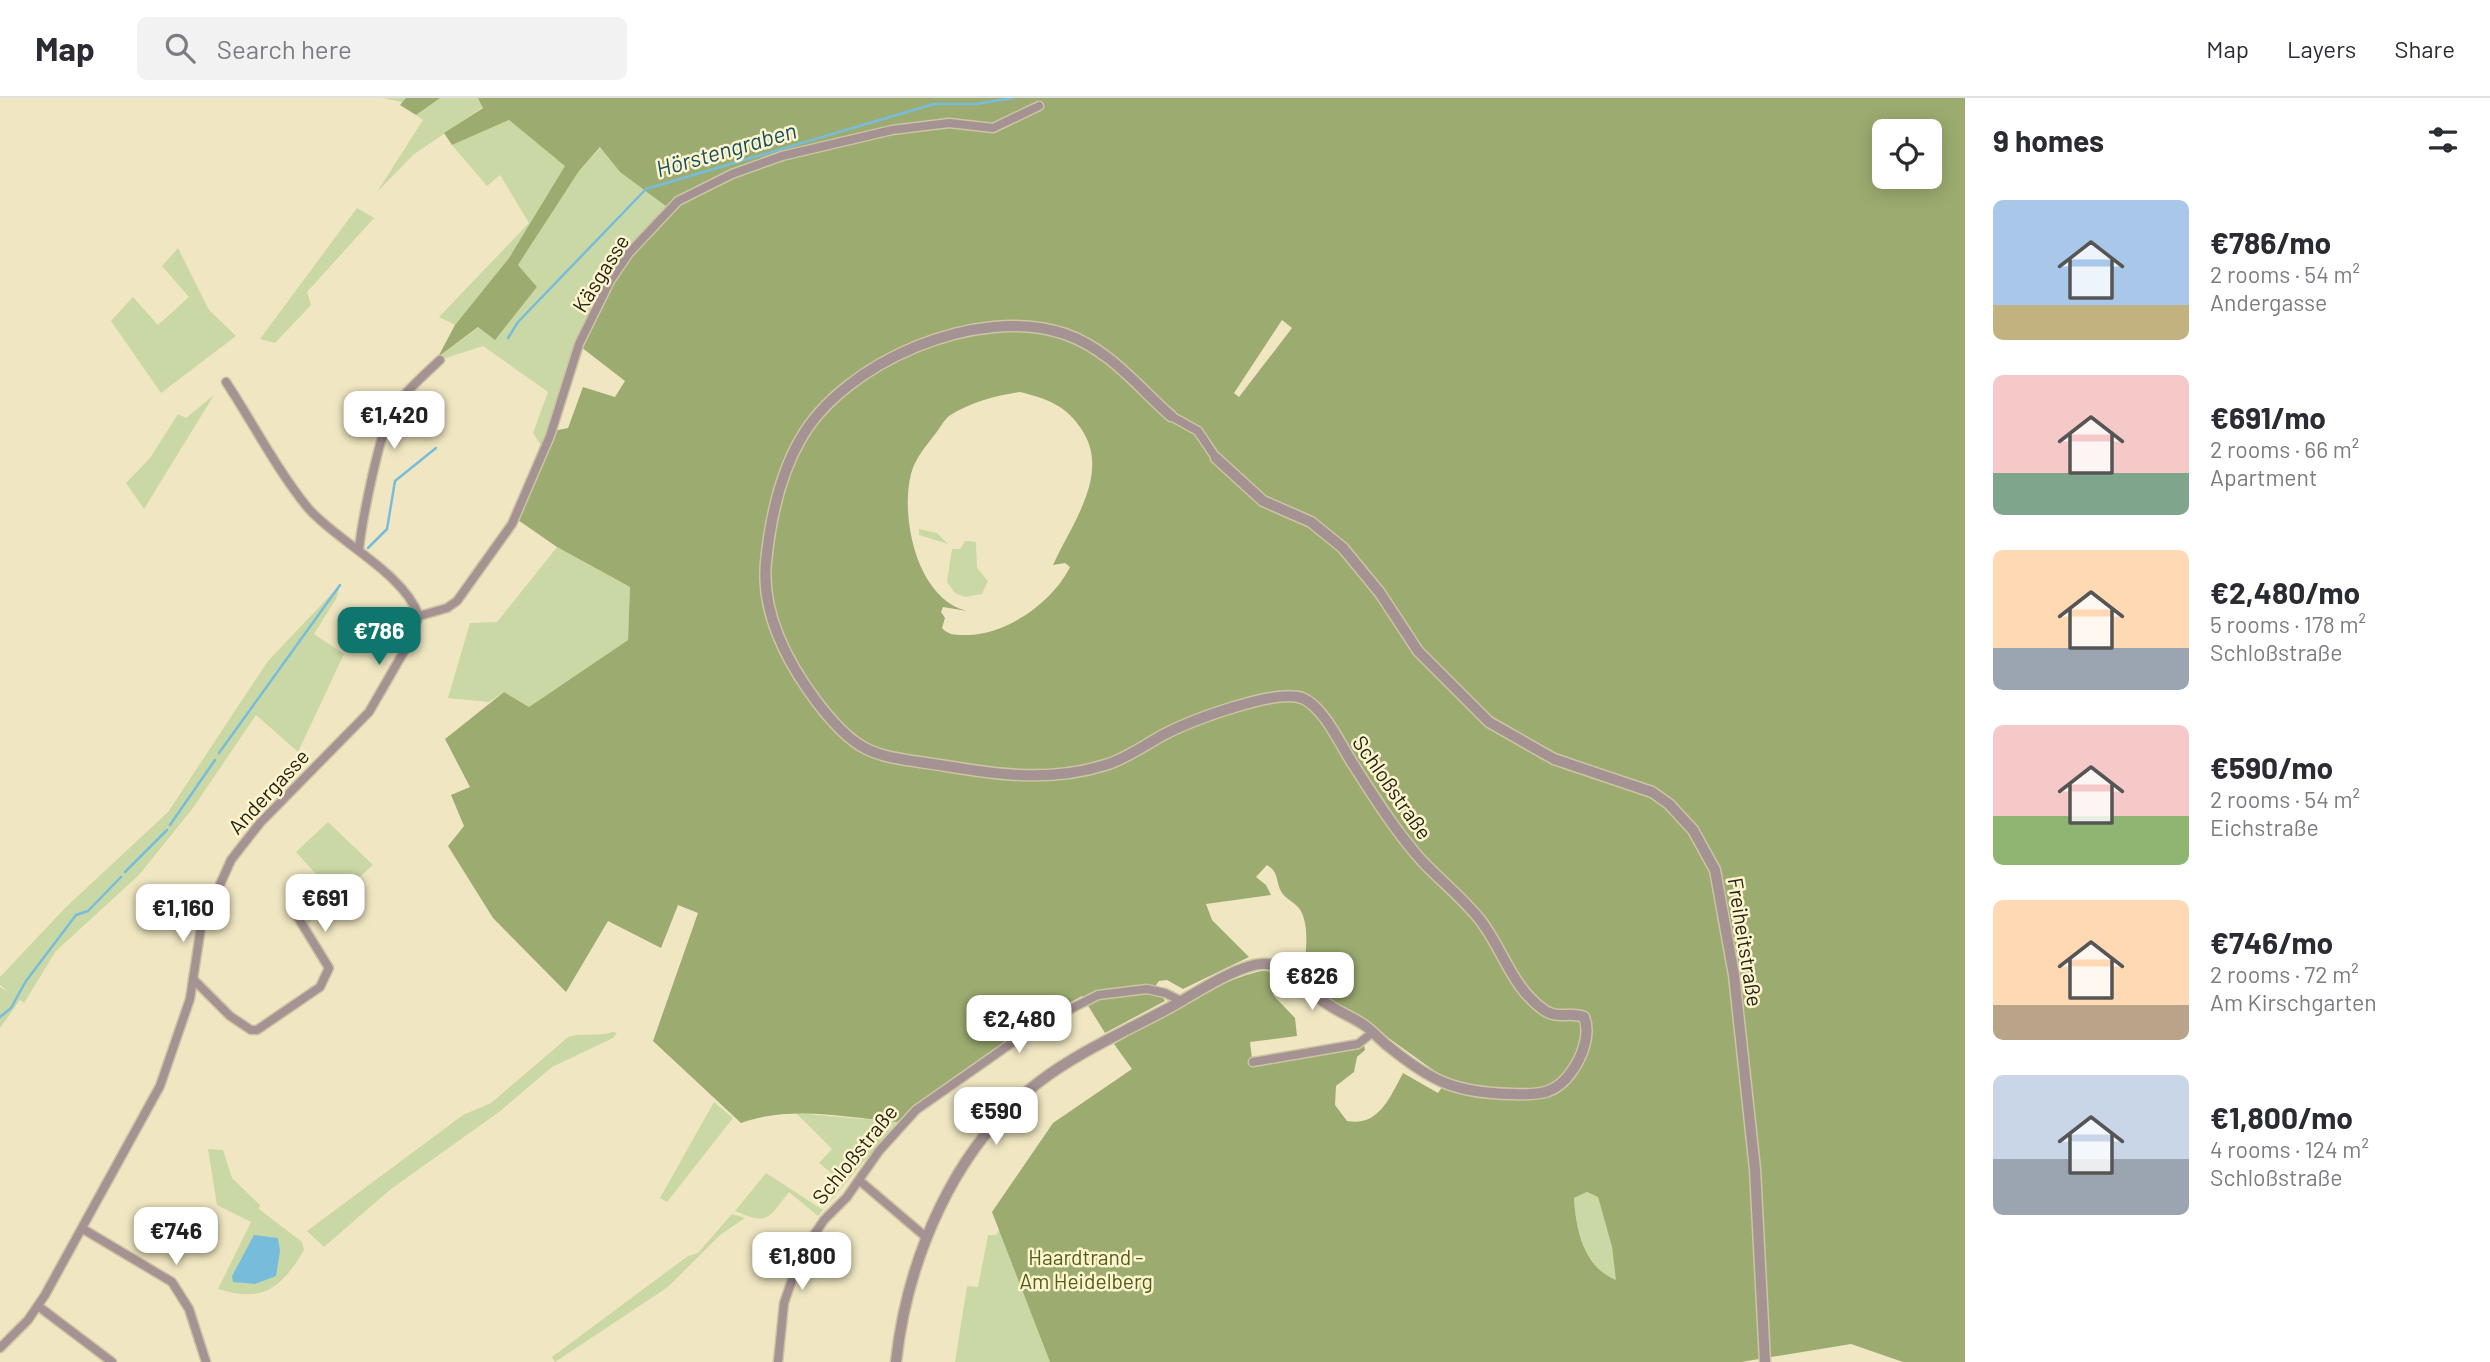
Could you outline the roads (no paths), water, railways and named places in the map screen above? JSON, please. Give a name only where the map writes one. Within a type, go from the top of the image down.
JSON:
[{"type":"street","name":"Käsgasse","points":[[419,615],[447,608],[457,601],[512,524],[550,436],[579,344],[596,308],[629,253],[678,201],[732,174],[782,156],[892,130],[949,123],[993,128],[1039,106]]},
{"type":"street","name":"Schloßstraße","points":[[778,1362],[782,1312],[794,1268],[808,1241],[860,1181],[879,1151],[916,1110],[1033,1028],[1098,995],[1147,989],[1165,993],[1181,1001],[1249,968],[1263,963],[1272,964],[1291,974],[1324,1002],[1373,1032],[1427,1074],[1453,1088],[1488,1094],[1534,1095],[1553,1090],[1568,1077],[1584,1046],[1584,1017],[1577,1014],[1559,1017],[1550,1014],[1518,984],[1481,920],[1418,857],[1323,718],[1304,698],[1277,695],[1241,706],[1171,731],[1109,764],[1062,775],[1007,777],[887,758],[865,750],[844,735],[823,710],[780,647],[765,572],[768,543],[786,472],[799,441],[817,414],[866,372],[901,353],[964,332],[1012,326],[1049,330],[1081,341],[1113,362],[1171,416],[1198,431],[1208,446]]},
{"type":"street","points":[[359,549],[383,432],[400,400],[440,360]]},
{"type":"street","points":[[226,382],[308,508],[359,549],[412,602],[419,615]]},
{"type":"street","name":"Freiheitstraße","points":[[1208,446],[1216,458],[1263,501],[1311,522],[1343,548],[1380,593],[1418,651],[1489,722],[1554,759],[1652,792],[1693,830],[1715,870],[1734,975],[1755,1169],[1765,1362]]},
{"type":"street","name":"Andergasse","points":[[0,1348],[38,1306],[51,1285],[160,1086],[184,1020],[201,927],[231,860],[260,823],[369,712],[406,648],[419,615]]},
{"type":"street","points":[[193,979],[230,1016],[251,1030],[288,1010],[320,987],[329,968],[294,911]]},
{"type":"street","points":[[896,1362],[903,1311],[927,1238],[978,1146],[1021,1097],[1065,1065],[1181,1001]]},
{"type":"street","points":[[1254,1062],[1358,1044],[1373,1032]]},
{"type":"street","points":[[860,1181],[927,1238]]},
{"type":"street","points":[[83,1229],[172,1282],[189,1309],[206,1362]]},
{"type":"street","points":[[38,1306],[113,1362]]},
{"type":"water","points":[[254,1235],[278,1238],[280,1251],[276,1276],[255,1284],[233,1282],[232,1276]]},
{"type":"waterway","name":"Hörstengraben","points":[[508,338],[518,322],[646,189],[934,104],[976,104],[1013,98]]},
{"type":"waterway","name":"Hörstengraben","points":[[368,548],[387,529],[395,481],[436,448]]},
{"type":"waterway","name":"Hörstengraben","points":[[219,753],[340,585]]},
{"type":"waterway","name":"Hörstengraben","points":[[170,825],[215,760]]},
{"type":"waterway","name":"Hörstengraben","points":[[125,872],[167,830]]},
{"type":"waterway","name":"Hörstengraben","points":[[0,1017],[11,1008],[26,981],[76,915],[88,911],[121,877]]},
{"type":"park label","name":"Haardtrand - Am Heidelberg","points":[[1086,1268]]}]
